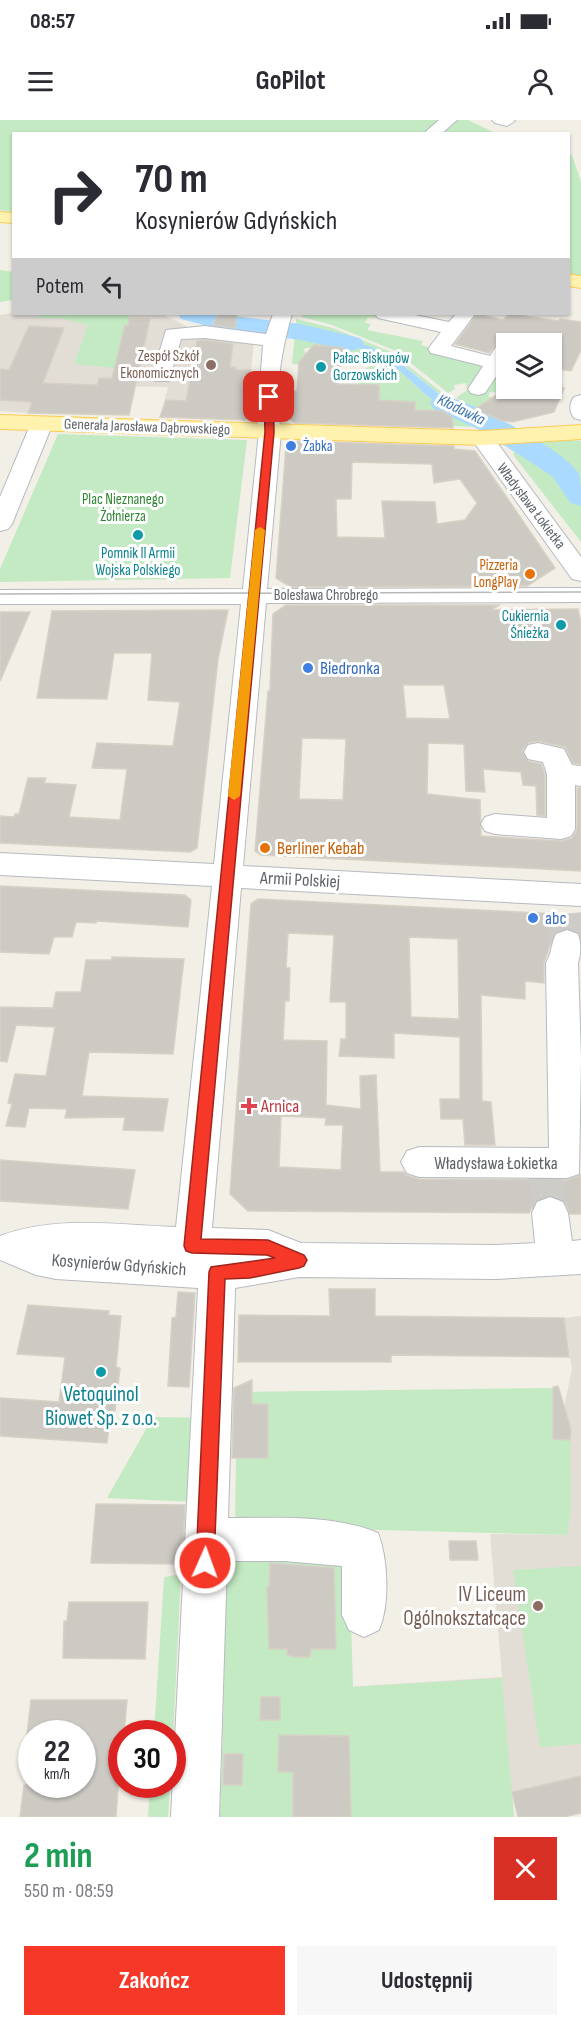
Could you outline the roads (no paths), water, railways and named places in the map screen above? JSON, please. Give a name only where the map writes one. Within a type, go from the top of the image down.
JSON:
[{"type":"main road","name":"Generała Jarosława Dąbrowskiego","points":[[0,422],[485,438],[581,432]]},
{"type":"street","points":[[434,132],[449,120]]},
{"type":"street","points":[[380,320],[426,333],[422,320],[461,327]]},
{"type":"street","points":[[461,327],[438,350],[495,363],[478,389]]},
{"type":"street","points":[[162,377],[173,334],[274,331],[268,420],[270,432],[226,875],[205,1259],[206,1540],[195,1817]]},
{"type":"street","points":[[581,401],[581,414]]},
{"type":"street","points":[[0,524],[42,423]]},
{"type":"street","name":"Władysława Łokietka","points":[[485,438],[581,574]]},
{"type":"street","name":"Bolesława Chrobrego","points":[[0,597],[581,595]]},
{"type":"street","points":[[495,824],[561,829],[571,775],[554,756],[537,752]]},
{"type":"street","name":"Armii Polskiej","points":[[0,864],[226,875],[569,912]]},
{"type":"street","name":"Władysława Łokietka","points":[[419,1162],[544,1168],[567,1164],[562,963],[568,952],[569,912]]},
{"type":"street","points":[[550,1213],[573,1259]]},
{"type":"street","name":"Kosynierów Gdyńskich","points":[[6,1248],[63,1240],[205,1259],[250,1270],[299,1260],[496,1262],[573,1259]]},
{"type":"street","name":"Kosynierów Gdyńskich","points":[[6,1248],[57,1262],[154,1269],[205,1259]]},
{"type":"street","points":[[206,1540],[265,1538],[326,1542],[363,1548],[364,1615]]},
{"type":"water","points":[[186,315],[200,315],[220,321],[265,325],[263,331],[232,328]]},
{"type":"water","points":[[298,327],[366,345],[390,355],[452,404],[499,425],[481,427],[446,409],[426,395],[388,360],[369,351],[296,333]]},
{"type":"water","points":[[524,449],[553,452],[581,487],[581,504],[560,476]]},
{"type":"waterway","name":"Kłodawka","points":[[194,315],[222,323],[301,332],[351,343]]},
{"type":"waterway","name":"Kłodawka","points":[[443,403],[492,425],[562,470],[581,497]]},
{"type":"tunnel","points":[[564,914],[567,942]]},
{"type":"tunnel","points":[[545,1173],[550,1213]]},
{"type":"tram line","points":[[0,594],[581,592]]},
{"type":"place","name":"Zespół Szkół Ekonomicznych","points":[[211,365]]},
{"type":"place","name":"Pałac Biskupów Gorzowskich","points":[[321,367]]},
{"type":"place","name":"Żabka","points":[[291,446]]},
{"type":"place","name":"Pomnik II Armii Wojska Polskiego","points":[[138,535]]},
{"type":"place","name":"Pizzeria LongPlay","points":[[530,574]]},
{"type":"place","name":"Cukiernia Śnieżka","points":[[561,625]]},
{"type":"place","name":"Biedronka","points":[[308,668]]},
{"type":"place","name":"Berliner Kebab","points":[[265,848]]},
{"type":"place","name":"abc","points":[[533,918]]},
{"type":"place","name":"Arnica","points":[[249,1106]]},
{"type":"place","name":"Vetoquinol Biowet Sp. z o.o.","points":[[101,1372]]},
{"type":"place","name":"IV Liceum Ogólnokształcące","points":[[538,1606]]},
{"type":"park label","name":"Plac Nieznanego Żołnierza","points":[[123,508]]}]
